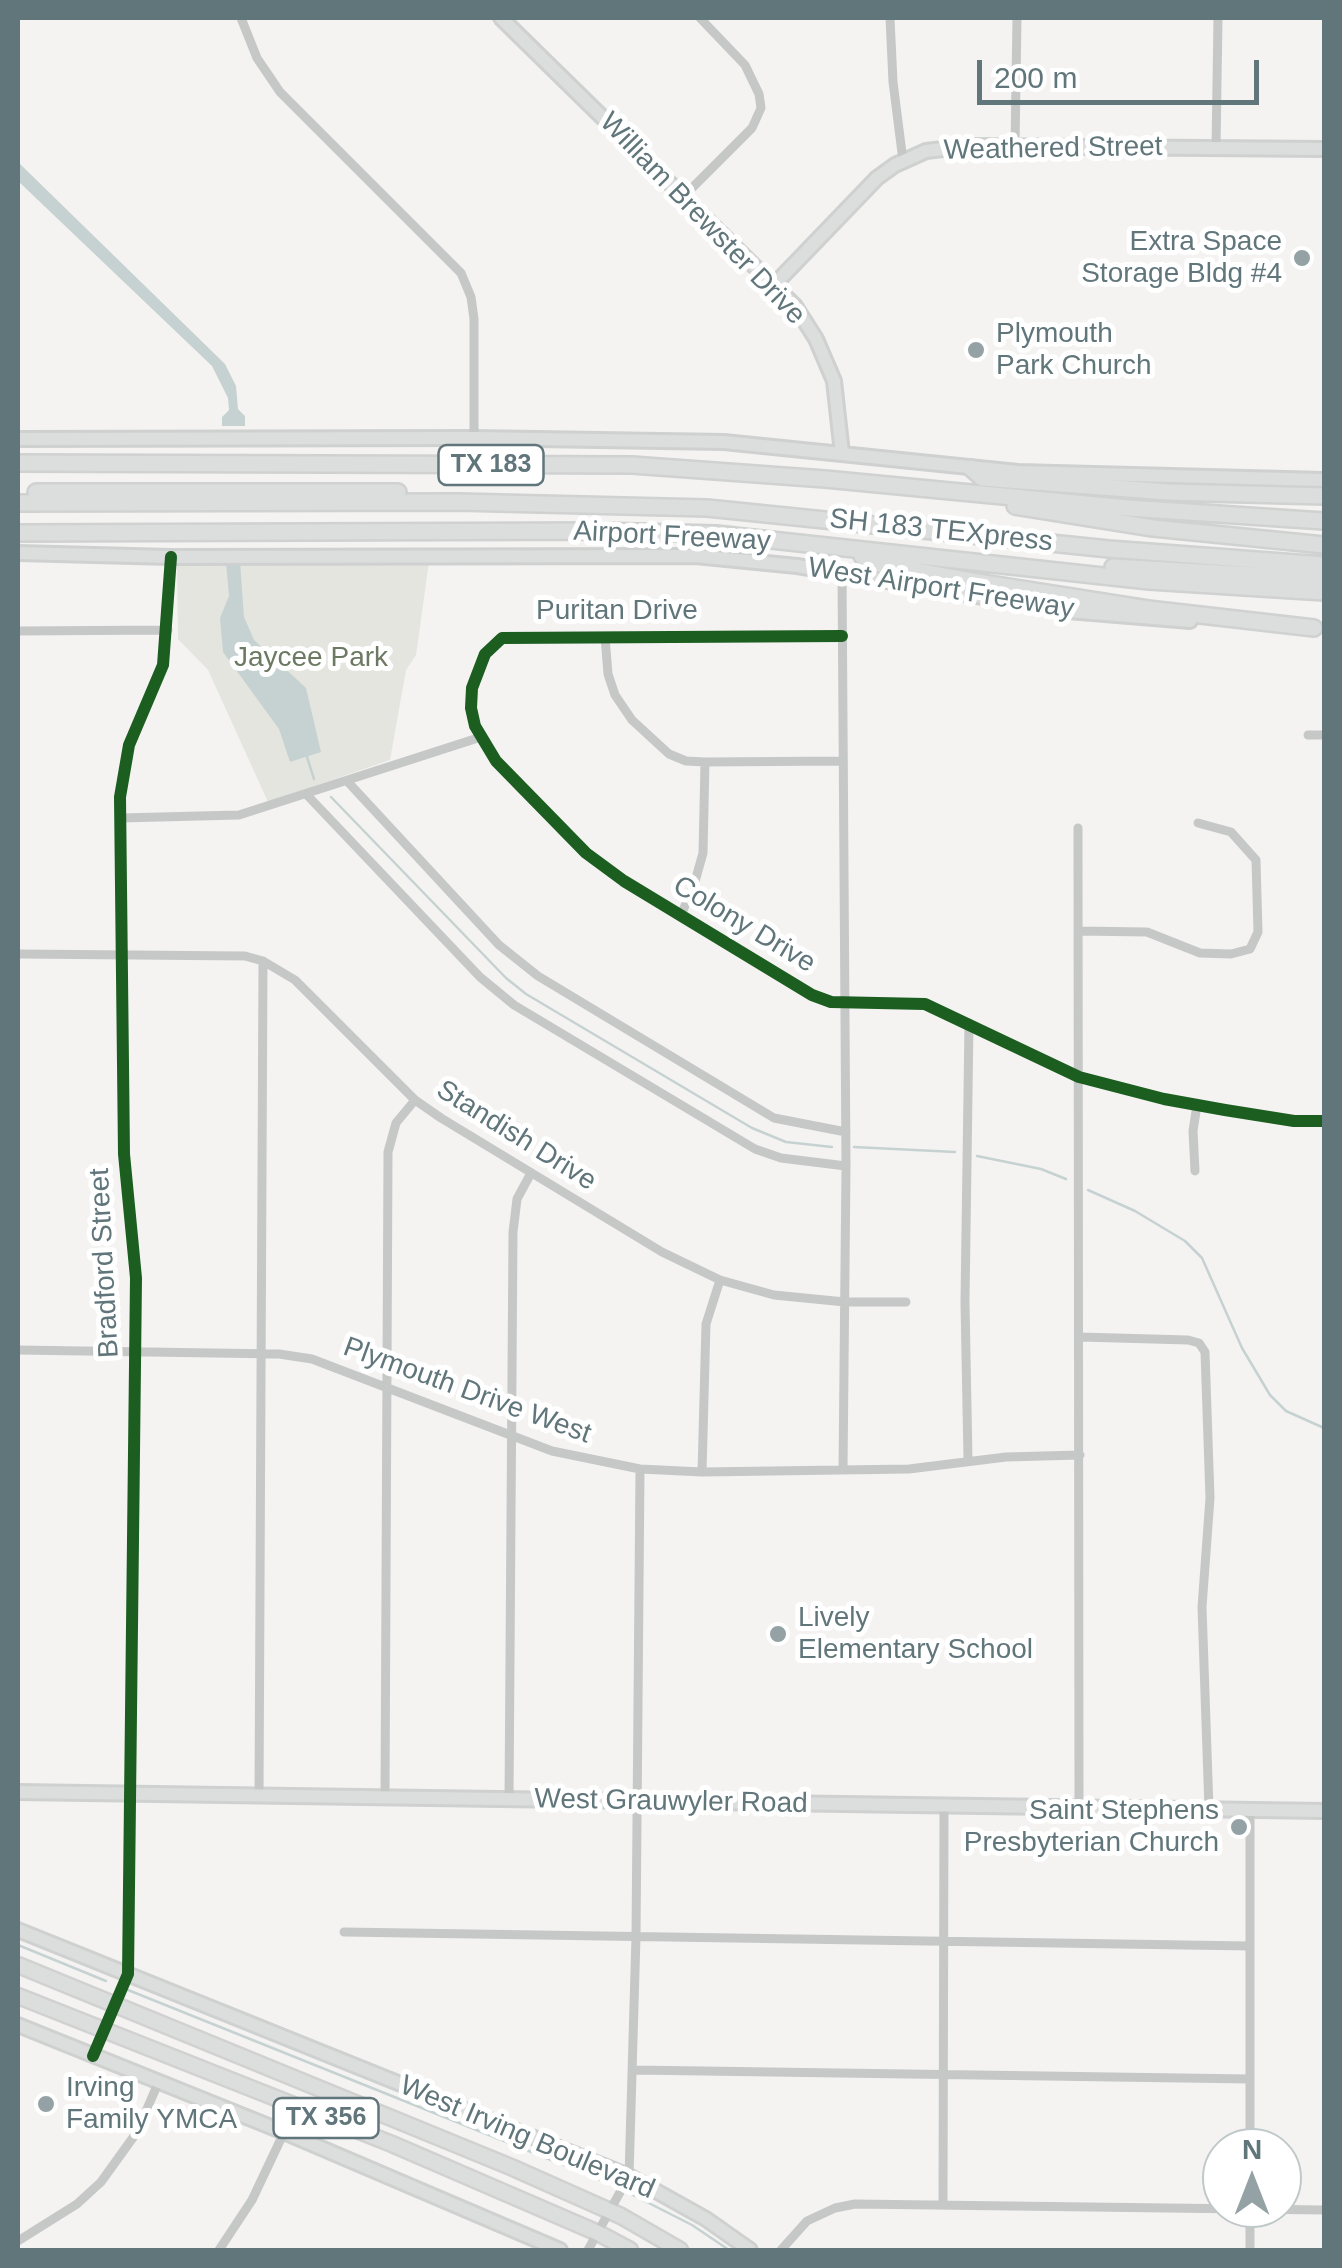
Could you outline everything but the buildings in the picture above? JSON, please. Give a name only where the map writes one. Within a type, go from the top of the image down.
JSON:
[{"type":"highway","name":"TX 183","points":[[18,463],[632,465],[1324,520]]},
{"type":"highway","points":[[971,468],[982,478],[1168,492],[1324,496]]},
{"type":"highway","name":"SH 183 TEXpress","points":[[18,492],[455,492],[678,498],[1088,539],[1324,556]]},
{"type":"highway","points":[[962,494],[1039,512],[1324,545]]},
{"type":"highway","name":"SH 183 TEXpress","points":[[18,503],[458,502],[707,508],[1124,551],[1324,564]]},
{"type":"highway","points":[[1236,515],[1260,509],[1324,510]]},
{"type":"highway","name":"Airport Freeway","points":[[18,533],[716,534],[1024,568],[1324,592]]},
{"type":"highway","points":[[849,550],[882,565],[976,582],[1148,609],[1319,628]]},
{"type":"highway","points":[[1024,568],[1068,563],[1324,579]]},
{"type":"main road","name":"William Brewster Drive","points":[[502,18],[774,285],[808,324],[830,371],[839,409],[842,453]]},
{"type":"main road","name":"Weathered Street","points":[[774,285],[876,178],[903,161],[946,147],[1324,149]]},
{"type":"main road","points":[[18,438],[724,442],[1075,476],[1324,480]]},
{"type":"main road","name":"West Airport Freeway","points":[[18,554],[696,556],[842,573],[1068,611],[1319,628]]},
{"type":"main road","name":"West Grauwyler Road","points":[[18,1792],[1324,1811]]},
{"type":"main road","name":"West Irving Boulevard","points":[[18,1930],[629,2176],[706,2219],[750,2250]]},
{"type":"main road","name":"West Irving Boulevard","points":[[18,1965],[308,2082],[610,2211],[680,2250]]},
{"type":"main road","name":"TX 356","points":[[18,1996],[392,2144],[598,2232],[630,2250]]},
{"type":"main road","points":[[18,2025],[286,2133],[560,2250]]},
{"type":"street","points":[[241,18],[257,58],[280,92],[461,273],[472,298],[474,319],[474,438]]},
{"type":"street","points":[[684,196],[752,128],[761,108],[745,64],[700,18]]},
{"type":"street","points":[[890,18],[903,161]]},
{"type":"street","points":[[1015,146],[1017,18]]},
{"type":"street","points":[[1216,148],[1218,18]]},
{"type":"street","name":"Bradford Street","points":[[128,1974],[136,1352],[135,1241],[124,1154],[120,818],[125,762],[163,665],[170,557]]},
{"type":"street","points":[[842,573],[846,1132],[843,1470]]},
{"type":"street","points":[[18,631],[168,630]]},
{"type":"street","name":"Puritan Drive","points":[[481,737],[471,708],[472,688],[486,654],[502,638],[842,636]]},
{"type":"street","points":[[605,637],[611,685],[632,720],[670,754],[686,761],[705,762],[842,761]]},
{"type":"street","points":[[1308,735],[1324,735]]},
{"type":"street","points":[[120,818],[228,816],[307,795],[481,737]]},
{"type":"street","name":"Colony Drive","points":[[481,737],[496,762],[565,834],[624,881],[812,995],[831,1002],[925,1004],[1079,1076],[1198,1105],[1278,1119],[1324,1121]]},
{"type":"street","points":[[681,916],[703,853],[705,762]]},
{"type":"street","points":[[347,782],[499,945],[538,976],[774,1118],[846,1132]]},
{"type":"street","points":[[307,795],[480,977],[514,1005],[755,1148],[804,1163],[846,1166]]},
{"type":"street","points":[[1078,931],[1147,932],[1200,954],[1250,950],[1258,937],[1256,860],[1231,832],[1198,823]]},
{"type":"street","points":[[1078,828],[1079,1808]]},
{"type":"street","name":"Standish Drive","points":[[18,954],[245,956],[263,960],[295,980],[415,1100],[662,1252],[720,1280],[774,1295],[845,1302],[906,1302]]},
{"type":"street","points":[[259,1796],[263,960]]},
{"type":"street","points":[[968,1460],[965,1302],[969,1023]]},
{"type":"street","points":[[385,1798],[388,1152],[396,1123],[415,1100]]},
{"type":"street","points":[[1195,1171],[1193,1131],[1198,1105]]},
{"type":"street","points":[[509,1800],[514,1209],[531,1173]]},
{"type":"street","points":[[702,1472],[706,1324],[720,1280]]},
{"type":"street","points":[[1080,1336],[1194,1341],[1205,1352],[1210,1498],[1202,1608],[1209,1810]]},
{"type":"street","name":"Plymouth Drive West","points":[[18,1350],[262,1353],[312,1358],[576,1457],[640,1469],[910,1469],[968,1460],[1080,1455]]},
{"type":"street","points":[[588,2250],[629,2176],[634,2070],[640,1469]]},
{"type":"street","points":[[943,2204],[944,1806]]},
{"type":"street","points":[[1250,1810],[1250,2128]]},
{"type":"street","points":[[344,1932],[1250,1946]]},
{"type":"street","points":[[93,2056],[128,1974]]},
{"type":"street","points":[[634,2070],[1250,2078]]},
{"type":"street","points":[[18,2241],[78,2204],[101,2182],[137,2132],[159,2082]]},
{"type":"street","points":[[219,2250],[252,2200],[296,2107]]},
{"type":"street","points":[[781,2250],[808,2221],[835,2208],[856,2204],[1202,2207]]},
{"type":"green space","name":"Jaycee Park","points":[[177,562],[429,562],[416,655],[406,670],[390,760],[268,802],[208,670],[178,639]]},
{"type":"shaded area","points":[[18,162],[225,364],[236,386],[238,409],[245,416],[245,426],[222,426],[222,417],[229,410],[228,398],[212,366],[18,181]]},
{"type":"shaded area","points":[[226,562],[240,562],[244,617],[254,640],[306,688],[321,752],[290,762],[279,729],[223,652],[220,618],[229,596]]},
{"type":"waterway","points":[[307,757],[314,779]]},
{"type":"waterway","points":[[331,797],[526,994],[752,1128],[786,1142],[832,1147]]},
{"type":"waterway","points":[[854,1147],[955,1152]]},
{"type":"waterway","points":[[977,1156],[1041,1169],[1066,1179]]},
{"type":"waterway","points":[[1088,1190],[1135,1211],[1185,1241],[1202,1258],[1242,1348],[1270,1395],[1286,1411],[1324,1428]]},
{"type":"waterway","points":[[18,1945],[106,1981]]},
{"type":"waterway","points":[[128,1990],[606,2182]]},
{"type":"waterway","points":[[631,2194],[692,2225],[729,2250]]},
{"type":"cycle path","points":[[93,2056],[128,1974],[136,1278],[124,1154],[120,797],[129,745],[163,665],[171,557]]},
{"type":"cycle path","points":[[842,636],[502,638],[485,654],[472,688],[471,708],[475,726],[496,761],[586,853],[624,881],[812,995],[831,1002],[925,1004],[1079,1077],[1225,1110],[1294,1121],[1324,1121]]},
{"type":"place","name":"Extra Space Storage Bldg #4","points":[[1302,258]]},
{"type":"place","name":"Plymouth Park Church","points":[[976,350]]},
{"type":"place","name":"Lively Elementary School","points":[[778,1634]]},
{"type":"place","name":"Saint Stephens Presbyterian Church","points":[[1239,1827]]},
{"type":"place","name":"Irving Family YMCA","points":[[46,2104]]}]
